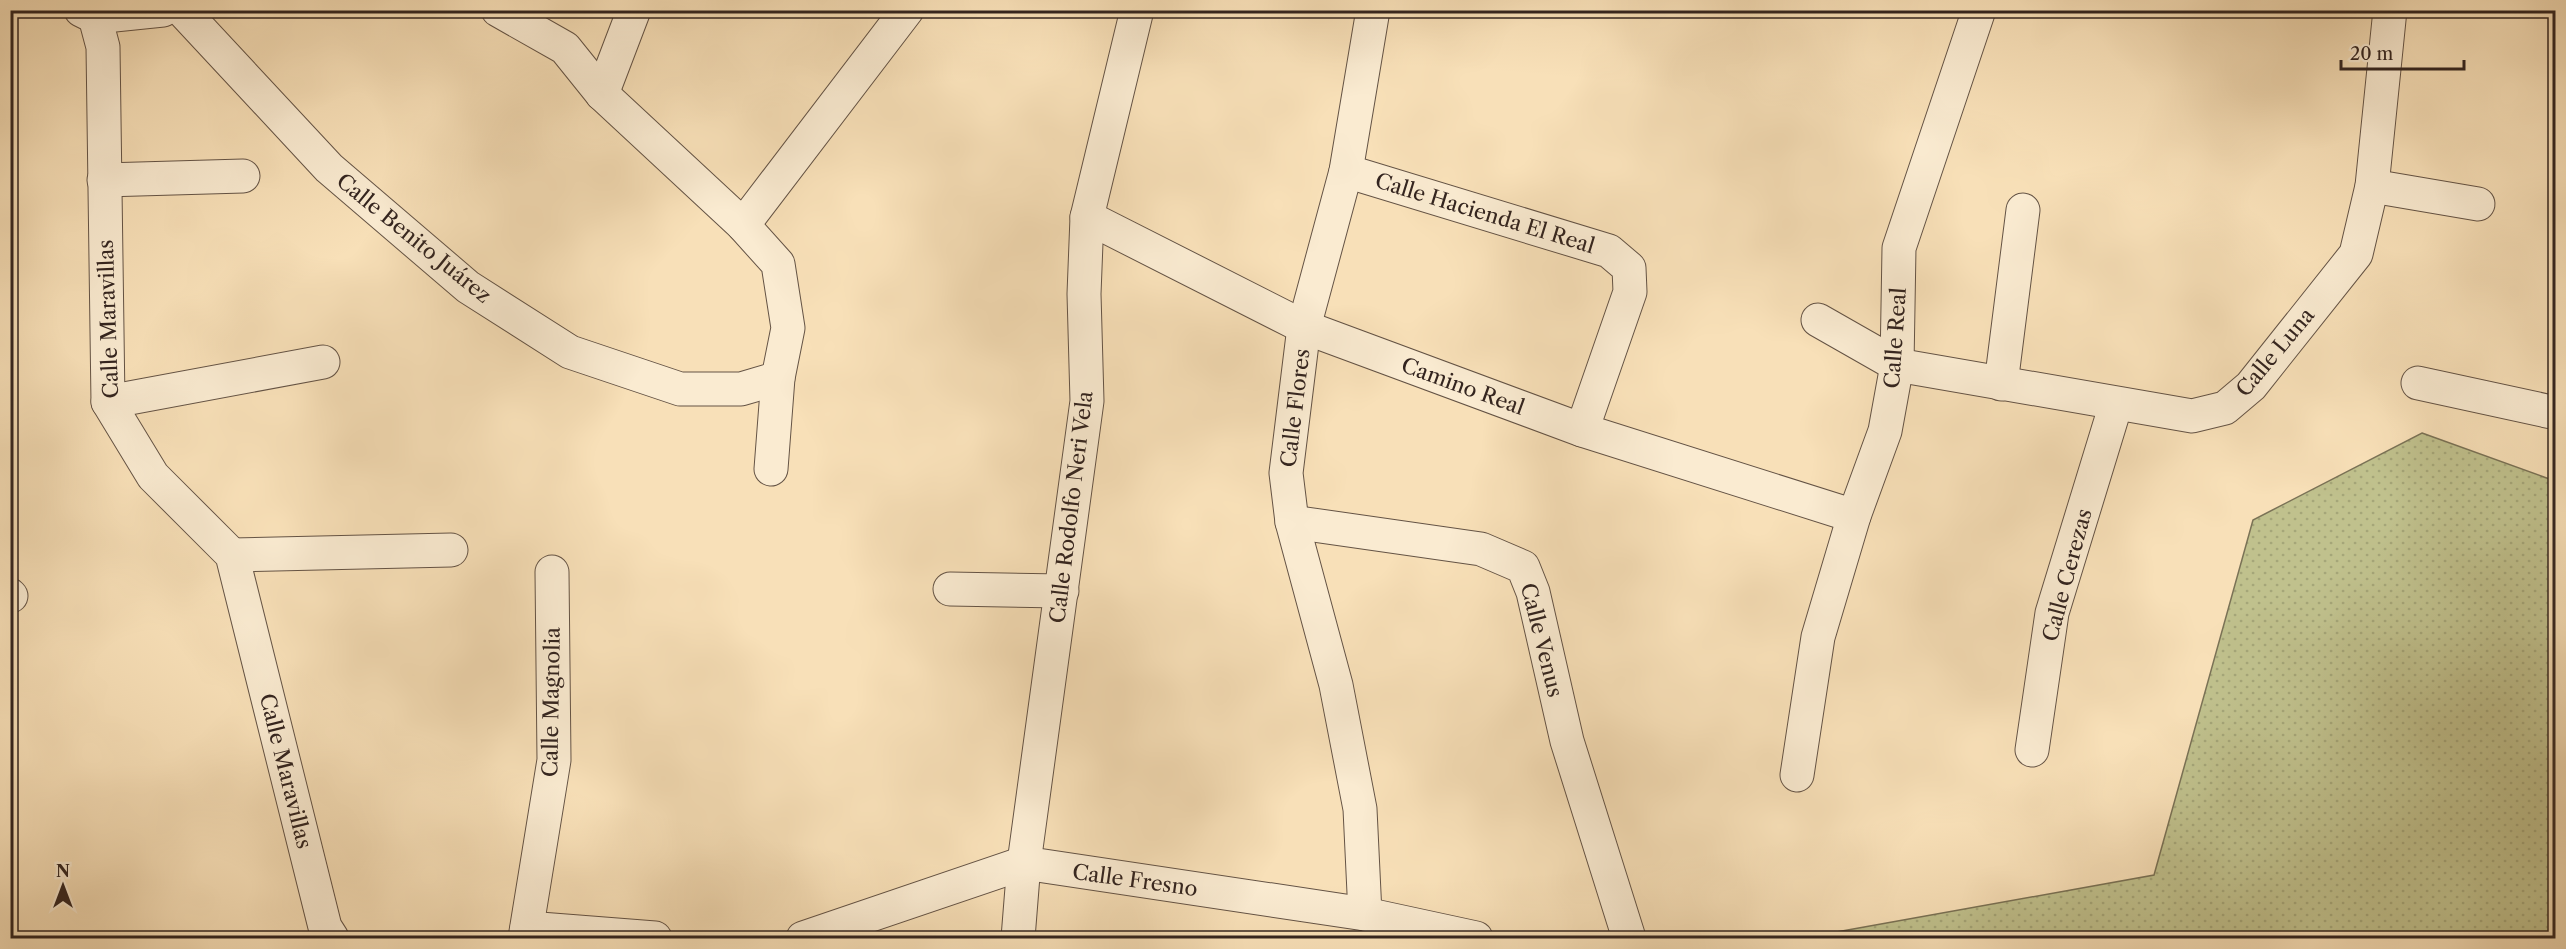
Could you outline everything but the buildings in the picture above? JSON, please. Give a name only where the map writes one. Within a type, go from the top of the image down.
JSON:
[{"type":"street","points":[[88,14],[163,10]]},
{"type":"street","name":"Calle Benito Juárez","points":[[182,10],[329,168],[468,287],[570,352],[680,389],[741,389],[778,378]]},
{"type":"street","points":[[498,10],[565,48],[602,94],[743,225],[778,264],[788,328],[778,378],[771,469]]},
{"type":"street","points":[[602,94],[634,10]]},
{"type":"street","points":[[743,225],[906,10]]},
{"type":"street","name":"Calle Rodolfo Neri Vela","points":[[1018,939],[1024,863],[1087,401],[1084,294],[1087,217],[1137,10]]},
{"type":"street","name":"Calle Flores","points":[[1365,914],[1358,798],[1336,685],[1292,522],[1286,473],[1304,327],[1346,171],[1373,10]]},
{"type":"street","name":"Calle Real","points":[[1797,775],[1818,637],[1854,516],[1885,430],[1897,365],[1899,248],[1979,10]]},
{"type":"street","name":"Calle Luna","points":[[1818,320],[1897,365],[2192,416],[2225,408],[2251,386],[2356,254],[2373,186],[2390,10]]},
{"type":"street","name":"Calle Maravillas","points":[[88,14],[103,47],[108,402],[153,476],[232,555],[322,916],[332,939]]},
{"type":"street","name":"Calle Hacienda El Real","points":[[1346,171],[1609,251],[1629,268],[1630,292],[1582,430]]},
{"type":"street","points":[[104,180],[243,176]]},
{"type":"street","points":[[2373,186],[2478,204]]},
{"type":"street","points":[[2001,384],[2023,210]]},
{"type":"street","name":"Camino Real","points":[[1087,217],[1304,327],[1582,430],[1854,516]]},
{"type":"street","points":[[108,402],[323,362]]},
{"type":"street","points":[[2418,383],[2556,413]]},
{"type":"street","name":"Calle Cerezas","points":[[2032,750],[2052,613],[2116,404]]},
{"type":"street","name":"Calle Venus","points":[[1292,522],[1481,549],[1523,567],[1533,592],[1567,741],[1629,939]]},
{"type":"street","points":[[232,555],[451,550]]},
{"type":"street","name":"Calle Magnolia","points":[[526,933],[554,760],[552,572]]},
{"type":"street","points":[[950,589],[1062,591]]},
{"type":"street","name":"Calle Fresno","points":[[803,939],[1024,863],[1365,914],[1476,939]]},
{"type":"street","points":[[526,933],[655,939]]},
{"type":"green space","points":[[2422,433],[2555,481],[2555,938],[1803,938],[2154,875],[2253,520]]}]
